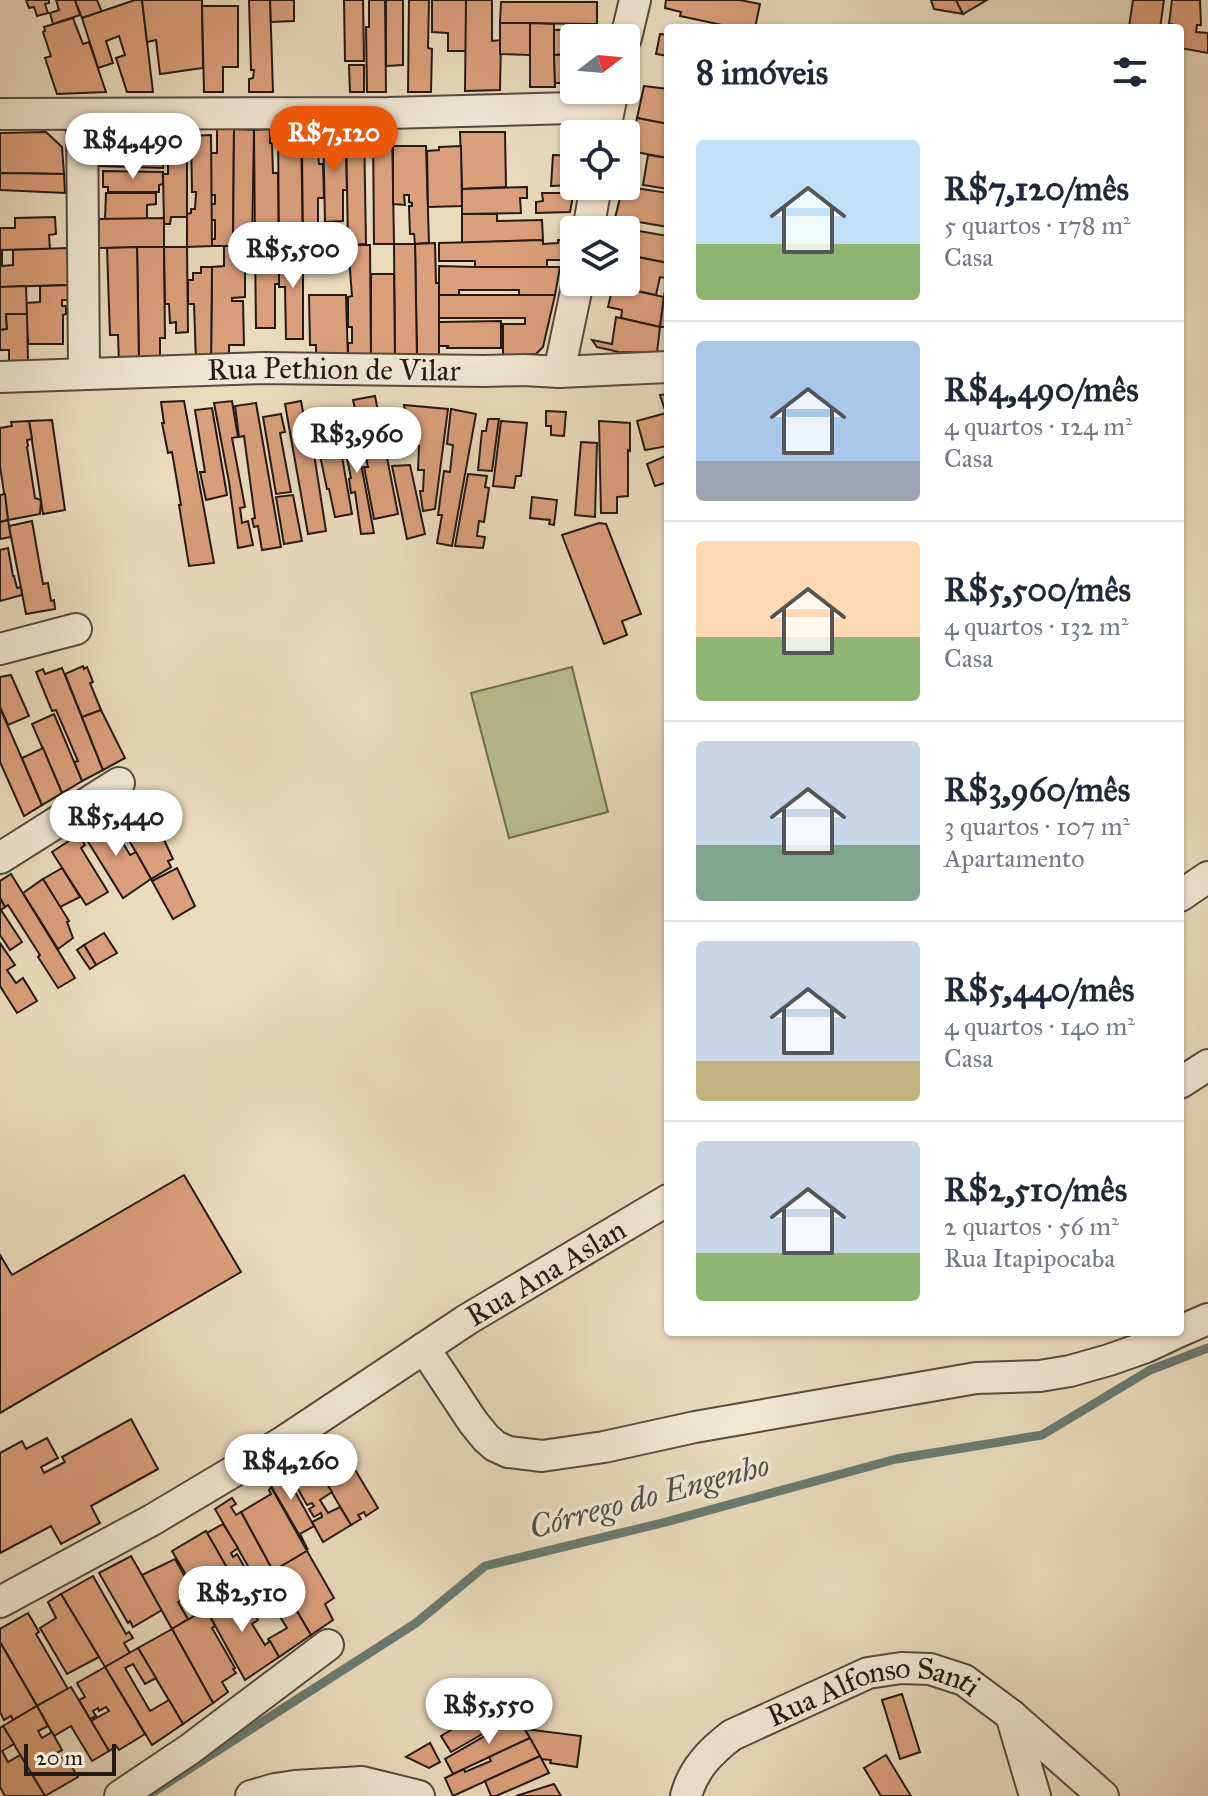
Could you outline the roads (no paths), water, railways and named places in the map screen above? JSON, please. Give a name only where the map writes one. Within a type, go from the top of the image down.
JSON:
[{"type":"street","points":[[629,24],[635,0]]},
{"type":"street","points":[[0,114],[609,110]]},
{"type":"street","points":[[82,115],[84,373]]},
{"type":"street","points":[[559,372],[575,296]]},
{"type":"street","name":"Rua Pethion de Vilar","points":[[0,377],[263,368],[559,372],[664,367]]},
{"type":"street","points":[[0,649],[76,629]]},
{"type":"street","points":[[0,858],[119,783]]},
{"type":"street","points":[[1184,893],[1208,877]]},
{"type":"street","points":[[1184,1080],[1208,1065]]},
{"type":"street","name":"Rua Ana Aslan","points":[[0,1602],[152,1520],[283,1442],[468,1319],[664,1202]]},
{"type":"street","points":[[1184,1330],[1208,1319]]},
{"type":"street","points":[[424,1348],[486,1438],[508,1452],[542,1456],[976,1378],[1040,1376],[1070,1371],[1109,1360],[1170,1336]]},
{"type":"street","points":[[120,1796],[190,1749],[328,1645]]},
{"type":"street","name":"Rua Alfonso Santi","points":[[686,1796],[698,1767],[732,1735],[868,1673],[901,1668],[930,1669],[964,1680],[1011,1715],[1103,1796]]},
{"type":"street","points":[[1011,1715],[1035,1796]]},
{"type":"street","points":[[251,1796],[295,1786],[362,1782],[419,1796]]},
{"type":"waterway","name":"Córrego do Engenho","points":[[147,1796],[416,1623],[485,1566],[662,1523],[896,1459],[1042,1435],[1150,1370],[1208,1348]]}]
